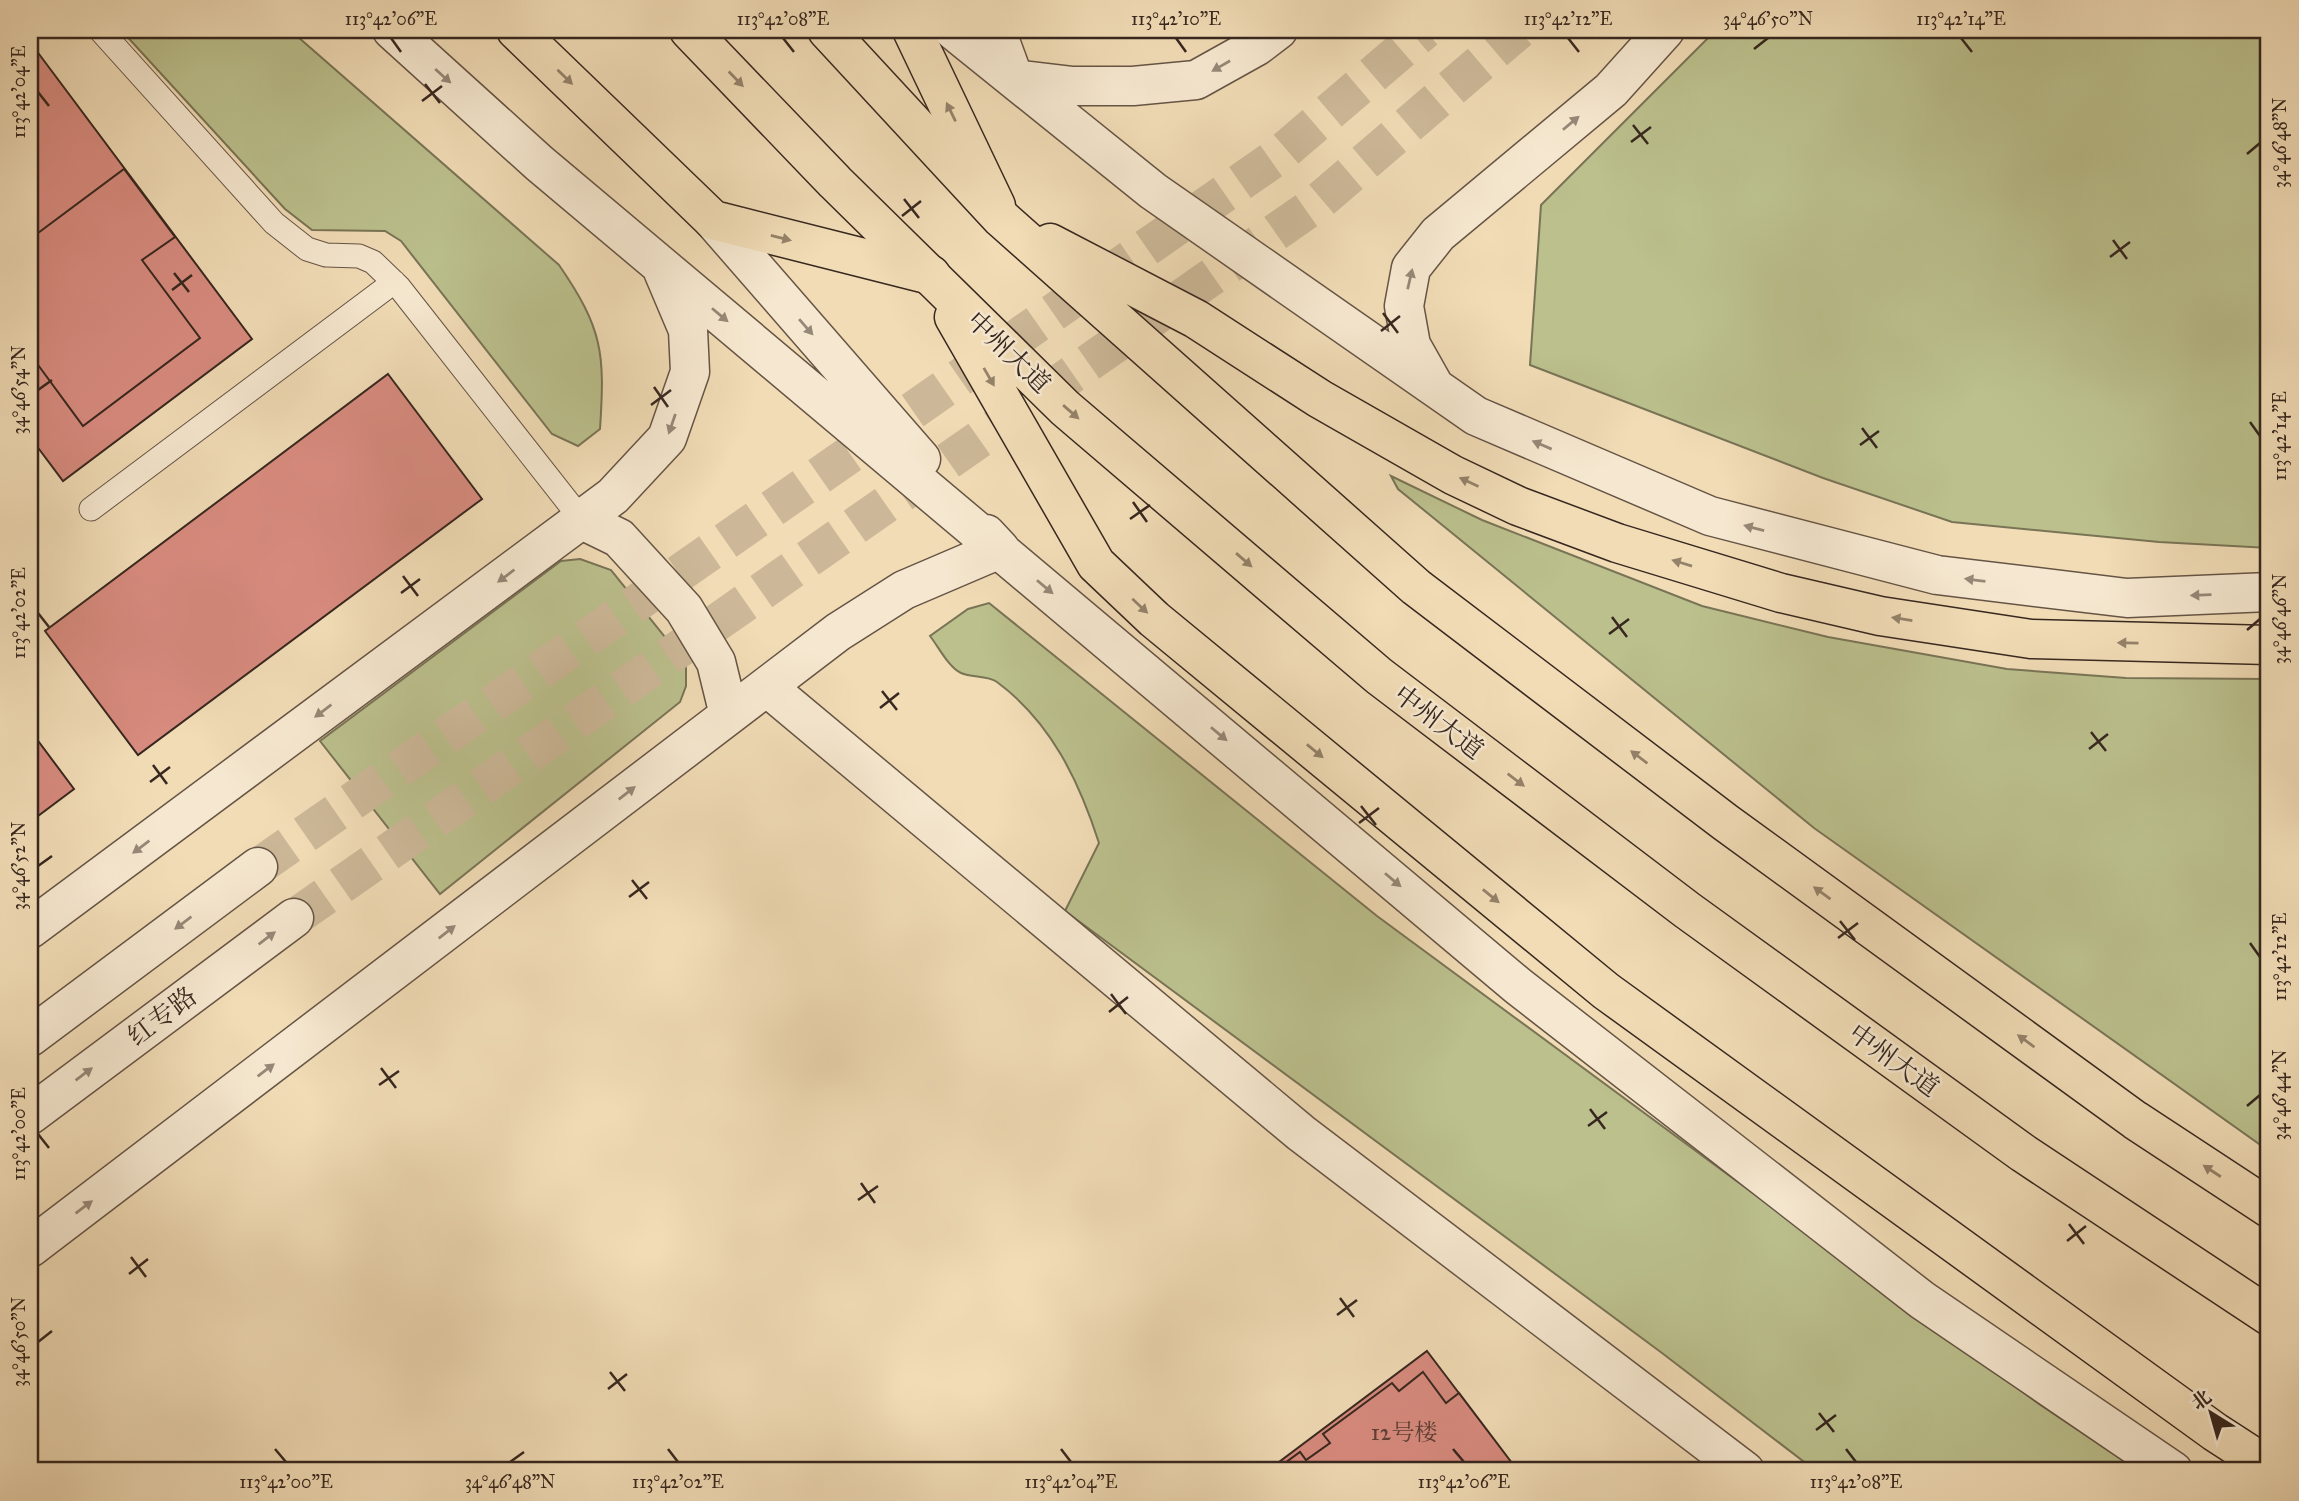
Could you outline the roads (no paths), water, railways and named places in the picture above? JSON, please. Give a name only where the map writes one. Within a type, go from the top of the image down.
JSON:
[{"type":"main road","points":[[516,30],[713,220],[930,275],[1096,564],[1154,619],[1606,990],[2215,1432],[2269,1467]]},
{"type":"main road","name":"中州大道","points":[[689,30],[1065,408],[1379,676],[1687,910],[2011,1145],[2269,1316]]},
{"type":"main road","points":[[827,30],[1002,218],[1416,587],[1736,830],[2135,1120],[2269,1209]]},
{"type":"main road","points":[[912,30],[1002,218],[1196,318],[1320,399],[1453,475],[1518,506],[1617,543],[1781,593],[1880,616],[2031,639],[2269,645]]},
{"type":"street","points":[[392,30],[539,163],[1518,986],[1922,1300],[2173,1471]]},
{"type":"street","points":[[953,30],[1153,191],[1476,416],[1710,516],[1937,575],[2127,598],[2269,592]]},
{"type":"street","points":[[996,30],[1014,79]]},
{"type":"street","points":[[1014,79],[1073,86],[1133,86],[1196,80],[1257,46],[1278,30]]},
{"type":"street","points":[[1435,388],[1411,345],[1404,306],[1412,268],[1438,234],[1611,90],[1665,30]]},
{"type":"street","points":[[713,220],[1000,550]]},
{"type":"street","points":[[30,929],[613,496],[667,438],[690,372],[688,330],[661,266]]},
{"type":"street","points":[[582,520],[619,538],[684,609],[716,662],[729,715]]},
{"type":"street","points":[[30,1248],[838,632],[904,590],[1000,550]]},
{"type":"street","points":[[767,687],[1301,1133],[1745,1471]]},
{"type":"street","points":[[30,1037],[258,867]]},
{"type":"street","name":"红专路","points":[[30,1115],[294,918]]},
{"type":"lane","points":[[100,30],[274,223],[307,249],[326,255],[359,256],[373,262],[394,282],[582,520]]},
{"type":"lane","points":[[91,509],[394,282]]},
{"type":"tunnel","points":[[258,867],[1278,156],[1425,30]]},
{"type":"tunnel","points":[[294,918],[1316,204],[1519,30]]}]
